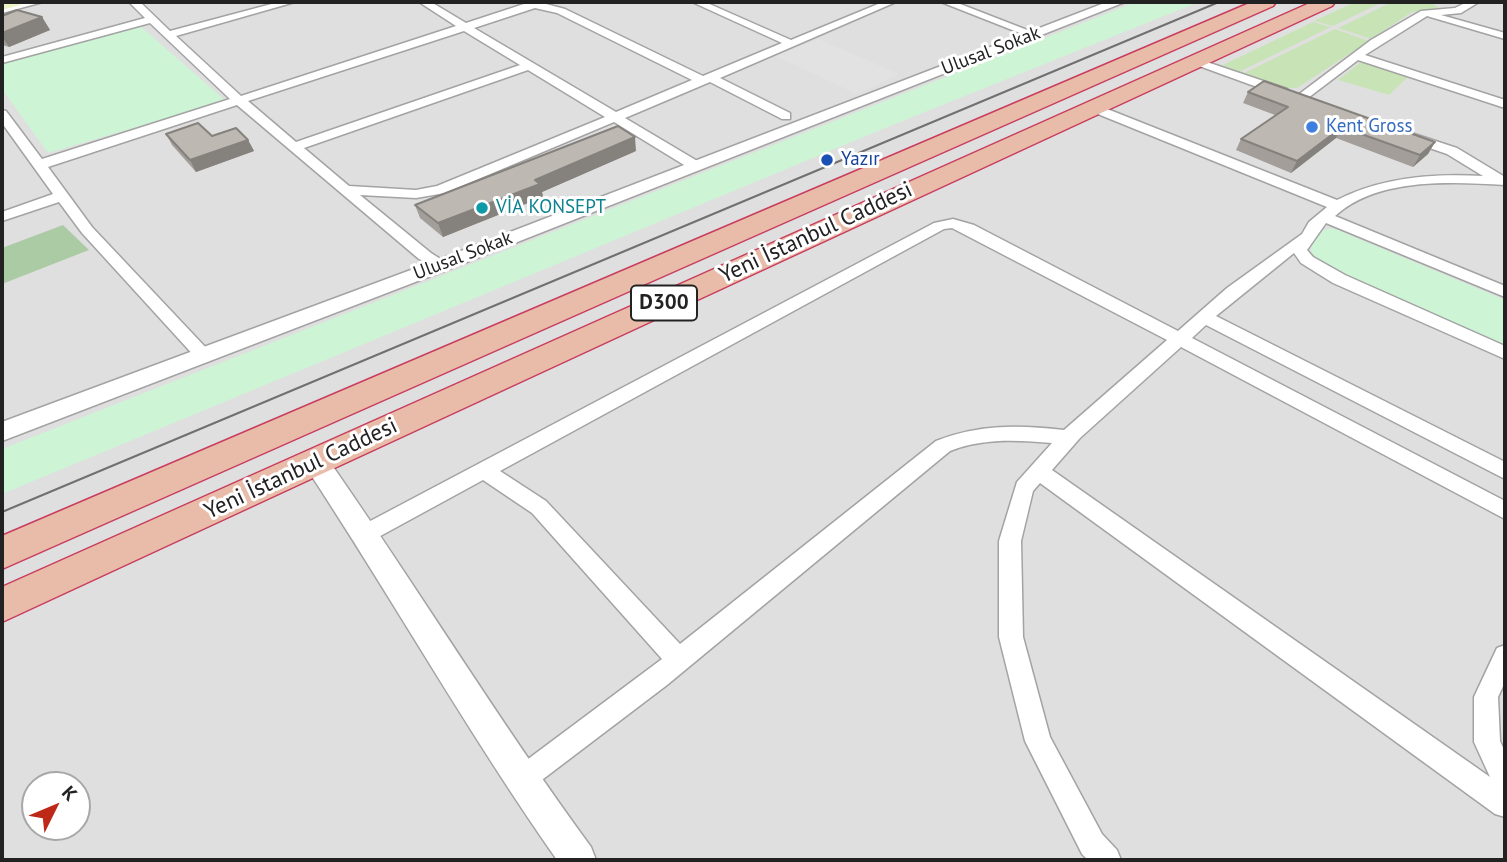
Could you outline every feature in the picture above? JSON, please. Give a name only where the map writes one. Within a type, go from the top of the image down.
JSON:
[{"type":"highway","name":"Yeni İstanbul Caddesi","points":[[2,553],[1267,2]]},
{"type":"highway","name":"Yeni İstanbul Caddesi","points":[[2,605],[1326,2]]},
{"type":"main road","points":[[2,8],[15,2]]},
{"type":"street","points":[[2,8],[38,2]]},
{"type":"street","points":[[134,2],[241,102],[425,256],[442,265]]},
{"type":"street","points":[[171,34],[290,2]]},
{"type":"street","points":[[424,2],[694,166]]},
{"type":"street","points":[[345,190],[416,194],[440,190],[891,2]]},
{"type":"street","points":[[946,2],[1034,35]]},
{"type":"street","name":"Ulusal Sokak","points":[[2,432],[442,265],[1118,2]]},
{"type":"street","points":[[1457,11],[1474,2]]},
{"type":"street","points":[[39,165],[241,102],[538,3],[561,11],[786,116]]},
{"type":"street","points":[[706,3],[790,43]]},
{"type":"street","points":[[1195,61],[1306,100],[1361,52],[1425,13],[1457,11],[1505,24]]},
{"type":"street","points":[[1425,13],[1505,36]]},
{"type":"street","points":[[2,60],[153,19]]},
{"type":"street","points":[[1361,52],[1505,91]]},
{"type":"street","points":[[1361,52],[1505,104]]},
{"type":"street","points":[[294,147],[530,65]]},
{"type":"street","points":[[1092,107],[1331,211],[1505,292]]},
{"type":"street","points":[[2,114],[87,230],[203,355]]},
{"type":"street","points":[[1401,133],[1452,151],[1503,181]]},
{"type":"street","points":[[1107,860],[1093,844],[1038,741],[1011,638],[1010,541],[1024,488],[1069,438],[1205,317],[1304,238],[1331,211],[1350,197],[1408,182],[1459,178],[1503,181]]},
{"type":"street","points":[[2,217],[62,196]]},
{"type":"street","points":[[365,534],[946,223],[969,228],[1505,511]]},
{"type":"street","points":[[1304,238],[1298,250],[1307,260],[1339,279],[1505,353]]},
{"type":"street","points":[[1205,317],[1505,471]]},
{"type":"street","points":[[521,780],[679,660],[943,446],[965,437],[1011,431],[1069,438]]},
{"type":"street","points":[[316,462],[365,534],[521,780],[578,860]]},
{"type":"street","points":[[484,470],[538,508],[679,660]]},
{"type":"street","points":[[1039,472],[1505,804]]},
{"type":"street","points":[[1505,656],[1486,697],[1487,742],[1505,781]]},
{"type":"shaded area","points":[[2,2],[1505,2],[1505,860],[2,860]]},
{"type":"shaded area","points":[[818,39],[899,74],[857,94],[776,56]]},
{"type":"green space","points":[[1136,2],[1199,2],[895,124],[2,494],[2,449]]},
{"type":"green space","points":[[1355,2],[1383,2],[1333,26],[1314,21]]},
{"type":"green space","points":[[1392,2],[1431,2],[1441,10],[1412,12],[1371,39],[1338,28]]},
{"type":"green space","points":[[1313,22],[1331,27],[1239,72],[1223,65]]},
{"type":"green space","points":[[139,25],[226,101],[48,153],[2,89],[2,62]]},
{"type":"green space","points":[[1335,29],[1369,41],[1297,88],[1285,88],[1244,73]]},
{"type":"green space","points":[[1361,62],[1408,77],[1389,95],[1338,80]]},
{"type":"green space","points":[[63,225],[89,250],[2,284],[2,248]]},
{"type":"green space","points":[[1333,228],[1505,300],[1505,346],[1321,263],[1311,252],[1312,239],[1324,230]]},
{"type":"building","points":[[17,10],[42,17],[2,33],[2,16]]},
{"type":"building","points":[[1264,81],[1435,142],[1420,155],[1342,127],[1297,161],[1241,139],[1288,107],[1248,92]]},
{"type":"building","points":[[198,123],[212,136],[236,128],[248,140],[190,160],[166,134]]},
{"type":"building","points":[[618,126],[635,137],[535,180],[540,184],[438,223],[415,205]]},
{"type":"tram line","points":[[2,512],[1219,2]]},
{"type":"place","name":"Kent Gross","points":[[1312,127]]},
{"type":"place","name":"Yazır","points":[[827,160]]},
{"type":"place","name":"VİA KONSEPT","points":[[482,208]]}]
